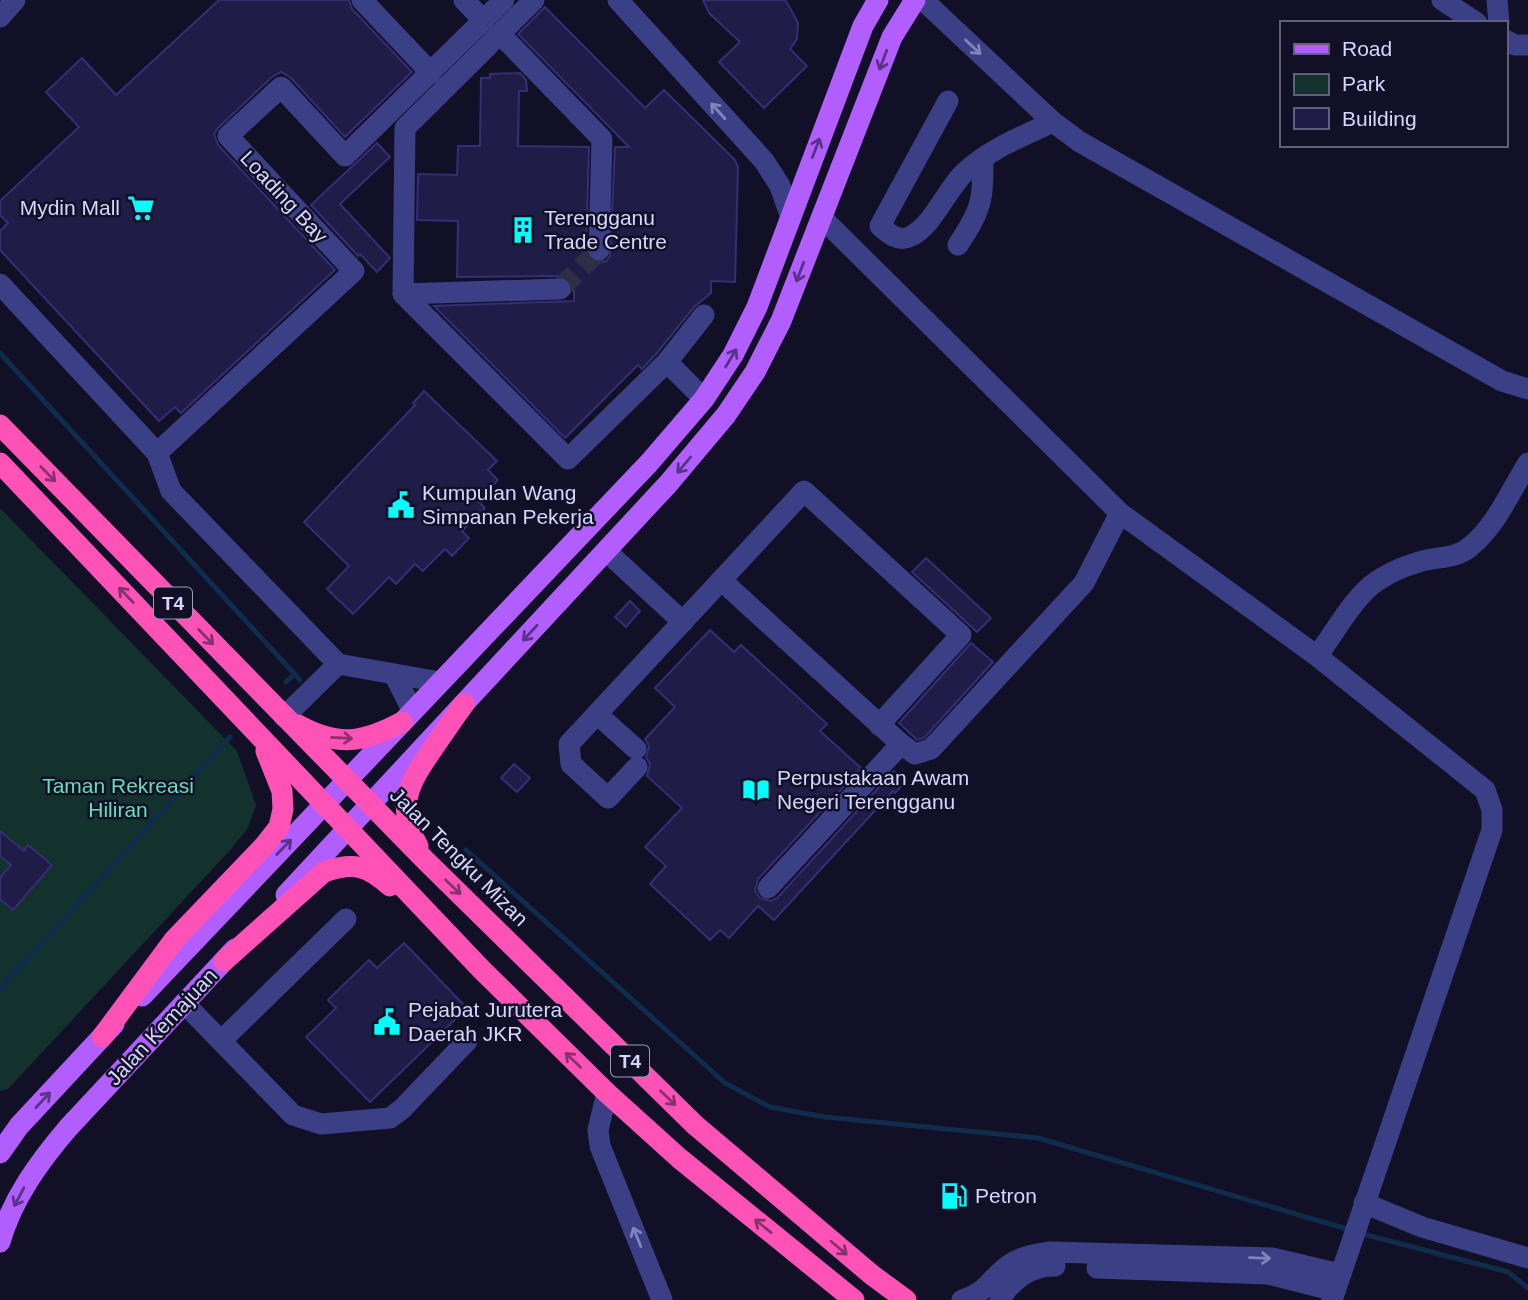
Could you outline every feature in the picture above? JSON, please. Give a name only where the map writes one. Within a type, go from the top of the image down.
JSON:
[{"type":"highway","name":"Jalan Tengku Mizan","points":[[0,425],[426,861],[695,1125],[872,1275],[906,1300]]},
{"type":"highway","name":"T4","points":[[0,463],[482,970],[607,1093],[679,1158],[854,1300]]},
{"type":"highway","points":[[426,861],[408,830],[407,793],[412,778],[464,704]]},
{"type":"highway","points":[[284,717],[318,736],[342,740],[366,738],[407,716]]},
{"type":"highway","points":[[102,1037],[174,940],[279,827],[284,808],[282,791],[268,755],[251,726]]},
{"type":"highway","points":[[224,961],[324,872],[342,866],[358,866],[376,873],[482,970]]},
{"type":"main road","name":"Jalan Kemajuan","points":[[1,1148],[102,1037],[649,463],[704,399],[733,355],[757,307],[863,26],[878,0]]},
{"type":"main road","name":"Jalan Kemajuan","points":[[0,1242],[16,1202],[48,1152],[668,484],[726,415],[755,372],[781,321],[892,37],[915,0]]},
{"type":"street","points":[[0,17],[15,0]]},
{"type":"street","points":[[362,0],[430,73],[534,0]]},
{"type":"street","points":[[464,0],[602,138],[599,250]]},
{"type":"street","points":[[504,0],[492,27],[405,128],[403,294],[568,459],[667,362],[704,315]]},
{"type":"street","points":[[618,0],[764,161],[780,187],[790,215]]},
{"type":"street","points":[[923,0],[1053,122],[1080,142],[1502,381],[1528,389]]},
{"type":"street","points":[[1442,0],[1474,21]]},
{"type":"street","points":[[1497,0],[1499,21]]},
{"type":"street","points":[[1507,41],[1515,45],[1528,45]]},
{"type":"street","name":"Loading Bay","points":[[157,453],[354,271],[228,136],[281,87],[345,156],[430,73]]},
{"type":"street","points":[[862,259],[948,101]]},
{"type":"street","points":[[880,226],[890,235],[902,239],[911,237],[927,222],[963,173],[983,158],[1053,122]]},
{"type":"street","points":[[958,245],[982,202],[983,158]]},
{"type":"street","points":[[822,218],[1120,513],[1317,656],[1485,789],[1492,810],[1492,830],[1336,1288]]},
{"type":"street","points":[[0,284],[157,453],[171,491],[338,664],[440,682]]},
{"type":"street","points":[[403,294],[560,289]]},
{"type":"street","points":[[667,362],[704,399]]},
{"type":"street","points":[[1317,656],[1359,599],[1375,582],[1398,569],[1423,560],[1447,558],[1468,549],[1484,535],[1528,463]]},
{"type":"street","points":[[597,714],[636,758],[608,798],[571,764],[569,744],[804,491],[961,635],[879,724]]},
{"type":"street","points":[[721,580],[915,754],[930,749],[1084,583],[1120,513]]},
{"type":"street","points":[[606,551],[682,622]]},
{"type":"street","points":[[284,717],[338,664]]},
{"type":"street","points":[[394,674],[407,716]]},
{"type":"street","points":[[768,888],[901,744]]},
{"type":"street","points":[[221,1041],[346,919]]},
{"type":"street","points":[[184,1003],[292,1115],[321,1124],[390,1118],[402,1110],[467,1041]]},
{"type":"street","points":[[607,1093],[598,1130],[600,1146],[662,1300]]},
{"type":"street","points":[[1363,1206],[1422,1227],[1528,1258]]},
{"type":"street","points":[[962,1300],[988,1287],[1003,1269],[1013,1262],[1050,1252],[1272,1258],[1336,1288]]},
{"type":"street","points":[[1000,1300],[1016,1280],[1030,1270],[1046,1266],[1268,1274],[1336,1288]]},
{"type":"green space","name":"Taman Rekreasi Hiliran","points":[[0,508],[237,751],[256,805],[248,828],[232,848],[8,1089],[0,1091]]},
{"type":"building","name":"Mydin Mall","points":[[219,0],[349,0],[352,9],[412,72],[345,137],[291,78],[281,72],[272,77],[219,127],[214,134],[218,145],[335,270],[181,413],[175,407],[159,421],[0,250],[0,231],[8,223],[0,215],[0,201],[79,127],[46,92],[82,58],[116,95]]},
{"type":"building","points":[[703,0],[785,0],[789,6],[798,23],[797,39],[790,49],[807,66],[764,108],[719,62],[740,42],[709,13]]},
{"type":"building","name":"Terengganu Trade Centre","points":[[545,7],[645,108],[664,90],[735,160],[738,167],[735,282],[711,281],[711,293],[694,307],[657,353],[642,369],[638,365],[565,438],[434,306],[574,301],[574,278],[457,277],[458,221],[417,220],[418,174],[457,175],[458,146],[480,146],[481,78],[490,78],[490,74],[520,73],[526,80],[527,91],[519,91],[518,146],[589,147],[586,250],[588,257],[598,263],[606,261],[610,256],[615,147],[629,147],[518,34]]},
{"type":"building","points":[[377,143],[390,157],[340,204],[390,258],[377,272],[360,254],[358,256],[311,205]]},
{"type":"building","name":"Kumpulan Wang Simpanan Pekerja","points":[[424,391],[497,461],[488,470],[498,480],[478,501],[485,508],[462,531],[469,538],[452,556],[445,549],[423,571],[415,564],[396,584],[389,577],[353,614],[327,589],[349,566],[304,522],[415,405],[413,403]]},
{"type":"building","points":[[926,558],[991,618],[977,632],[912,572]]},
{"type":"building","points":[[630,601],[640,611],[626,627],[615,617]]},
{"type":"building","name":"Perpustakaan Awam Negeri Terengganu","points":[[710,630],[734,652],[741,645],[827,724],[820,731],[861,768],[758,879],[755,891],[760,898],[771,901],[778,897],[894,771],[905,782],[895,793],[893,791],[774,920],[758,906],[729,938],[720,930],[710,940],[650,884],[666,866],[645,847],[682,808],[647,776],[650,764],[646,757],[649,746],[645,739],[675,707],[655,688]]},
{"type":"building","points":[[971,643],[993,662],[924,738],[917,740],[899,723]]},
{"type":"building","points":[[514,764],[530,778],[517,792],[501,778]]},
{"type":"building","points":[[0,831],[24,851],[28,845],[52,865],[13,910],[0,899],[0,878],[11,865],[0,856]]},
{"type":"building","name":"Pejabat Jurutera Daerah JKR","points":[[404,943],[467,1008],[370,1102],[306,1037],[336,1008],[328,1000],[369,960],[377,968]]},
{"type":"waterway","points":[[0,353],[300,680]]},
{"type":"waterway","points":[[286,682],[295,674]]},
{"type":"waterway","points":[[0,989],[230,737]]},
{"type":"waterway","points":[[466,850],[725,1083],[770,1107],[825,1117],[1038,1138],[1350,1230]]},
{"type":"waterway","points":[[1359,1233],[1508,1272],[1528,1288]]},
{"type":"tunnel","points":[[560,289],[599,250]]},
{"type":"place","name":"Mydin Mall","points":[[141,208]]},
{"type":"place","name":"Terengganu Trade Centre","points":[[523,230]]},
{"type":"place","name":"Kumpulan Wang Simpanan Pekerja","points":[[401,505]]},
{"type":"place","name":"Perpustakaan Awam Negeri Terengganu","points":[[756,790]]},
{"type":"place","name":"Pejabat Jurutera Daerah JKR","points":[[387,1022]]},
{"type":"place","name":"Petron","points":[[954,1196]]}]
